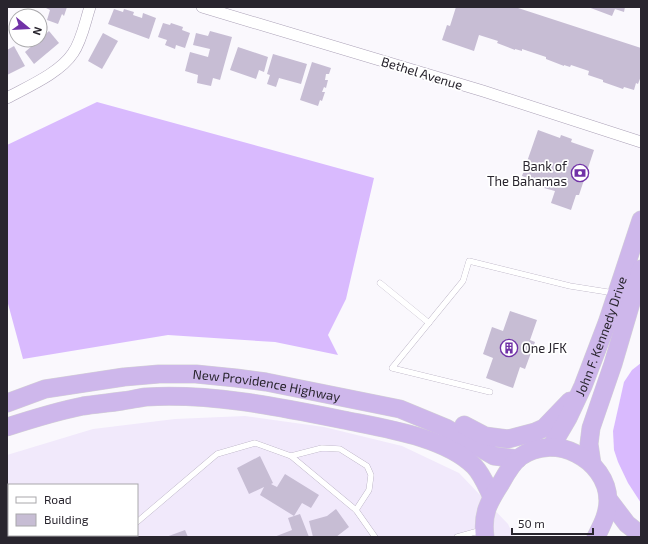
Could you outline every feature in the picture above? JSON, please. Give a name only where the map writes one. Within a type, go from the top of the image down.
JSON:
[{"type":"highway","name":"John F. Kennedy Drive","points":[[551,447],[568,418],[607,323],[641,220]]},
{"type":"highway","name":"John F. Kennedy Drive","points":[[592,464],[590,444],[591,428],[613,364],[641,269]]},
{"type":"highway","name":"New Providence Highway","points":[[7,403],[45,389],[124,377],[159,374],[196,374],[266,382],[400,409],[446,428],[494,456],[518,459]]},
{"type":"highway","points":[[400,409],[423,410],[452,419],[485,436],[508,439],[544,428],[582,386]]},
{"type":"highway","name":"New Providence Highway","points":[[7,427],[83,406],[144,397],[195,397],[237,402],[299,411],[375,426],[440,445],[457,454],[474,466],[486,484],[492,497]]},
{"type":"highway","points":[[484,533],[484,516],[492,497],[512,466],[518,459],[533,450],[551,447],[572,452],[592,464],[602,477],[607,490],[608,507],[596,537]]},
{"type":"highway","points":[[608,499],[627,524],[641,535]]},
{"type":"street","points":[[7,98],[43,79],[73,53],[81,36],[90,7]]},
{"type":"street","name":"Bethel Avenue","points":[[202,7],[483,91],[641,142]]},
{"type":"lane","points":[[490,392],[392,368],[463,281],[469,261],[570,286],[617,293]]},
{"type":"lane","points":[[380,283],[428,323]]},
{"type":"lane","points":[[138,521],[217,454],[255,443],[291,456],[356,510],[375,537]]},
{"type":"lane","points":[[291,456],[322,448],[340,449],[367,466],[371,475],[369,490],[356,510]]},
{"type":"lane","points":[[457,537],[484,533]]},
{"type":"shaded area","points":[[97,102],[374,178],[346,299],[328,335],[338,355],[275,342],[168,335],[23,359],[7,300],[7,145]]},
{"type":"shaded area","points":[[641,363],[641,503],[628,483],[618,462],[614,450],[613,431],[624,382],[632,370]]},
{"type":"shaded area","points":[[245,416],[324,427],[402,446],[459,473],[508,524],[514,537],[7,537],[7,455],[93,429],[175,419]]},
{"type":"building","points":[[67,7],[64,16],[62,14],[58,24],[48,20],[50,10],[46,8]]},
{"type":"building","points":[[456,7],[515,7],[641,48],[641,76],[638,84],[636,83],[634,90],[624,87],[623,89],[588,75],[589,71],[571,65],[570,67],[564,66],[546,59],[546,57],[522,49],[522,51],[515,50],[497,43],[498,41],[479,35],[474,51],[442,40],[447,25],[450,26]]},
{"type":"building","points":[[588,7],[625,7],[624,12],[615,9],[612,16]]},
{"type":"building","points":[[114,9],[123,12],[124,9],[134,12],[133,15],[142,18],[143,13],[156,18],[149,39],[108,24]]},
{"type":"building","points":[[163,23],[170,25],[171,23],[183,27],[182,30],[190,33],[185,48],[176,45],[175,49],[165,45],[167,40],[158,37]]},
{"type":"building","points":[[49,31],[59,43],[34,64],[25,52],[30,48],[48,48]]},
{"type":"building","points":[[210,31],[232,37],[220,80],[213,78],[211,86],[197,83],[198,75],[185,71],[190,52],[208,57],[210,49],[193,45],[196,33],[208,36]]},
{"type":"building","points":[[103,33],[118,41],[102,69],[88,61]]},
{"type":"building","points":[[238,47],[268,57],[264,72],[259,70],[256,79],[230,70]]},
{"type":"building","points":[[15,48],[25,66],[7,75],[7,50]]},
{"type":"building","points":[[273,54],[307,64],[301,84],[279,78],[276,87],[267,84],[270,75],[267,74]]},
{"type":"building","points":[[312,62],[331,68],[329,74],[326,74],[325,80],[328,80],[326,88],[324,87],[322,92],[325,92],[322,101],[320,100],[318,106],[300,100]]},
{"type":"building","points":[[538,130],[560,138],[561,135],[572,139],[571,142],[594,150],[579,195],[576,195],[571,210],[551,203],[555,191],[544,188],[545,184],[522,176]]},
{"type":"building","name":"One JFK","points":[[510,311],[537,320],[530,340],[535,342],[525,369],[520,367],[513,388],[486,378],[493,358],[483,354],[492,327],[503,331]]},
{"type":"building","points":[[260,456],[273,483],[271,484],[277,487],[285,474],[319,495],[311,508],[302,503],[294,516],[260,495],[264,487],[249,494],[237,468]]},
{"type":"building","points":[[336,509],[349,527],[336,537],[313,537],[309,521],[327,516]]},
{"type":"building","points":[[300,514],[309,537],[274,537],[292,530],[288,518]]},
{"type":"building","points":[[185,530],[188,537],[166,537]]},
{"type":"building","points":[[20,536],[52,536],[52,537],[18,537]]},
{"type":"place","name":"Bank of The Bahamas","points":[[580,173]]},
{"type":"place","name":"One JFK","points":[[509,348]]}]
